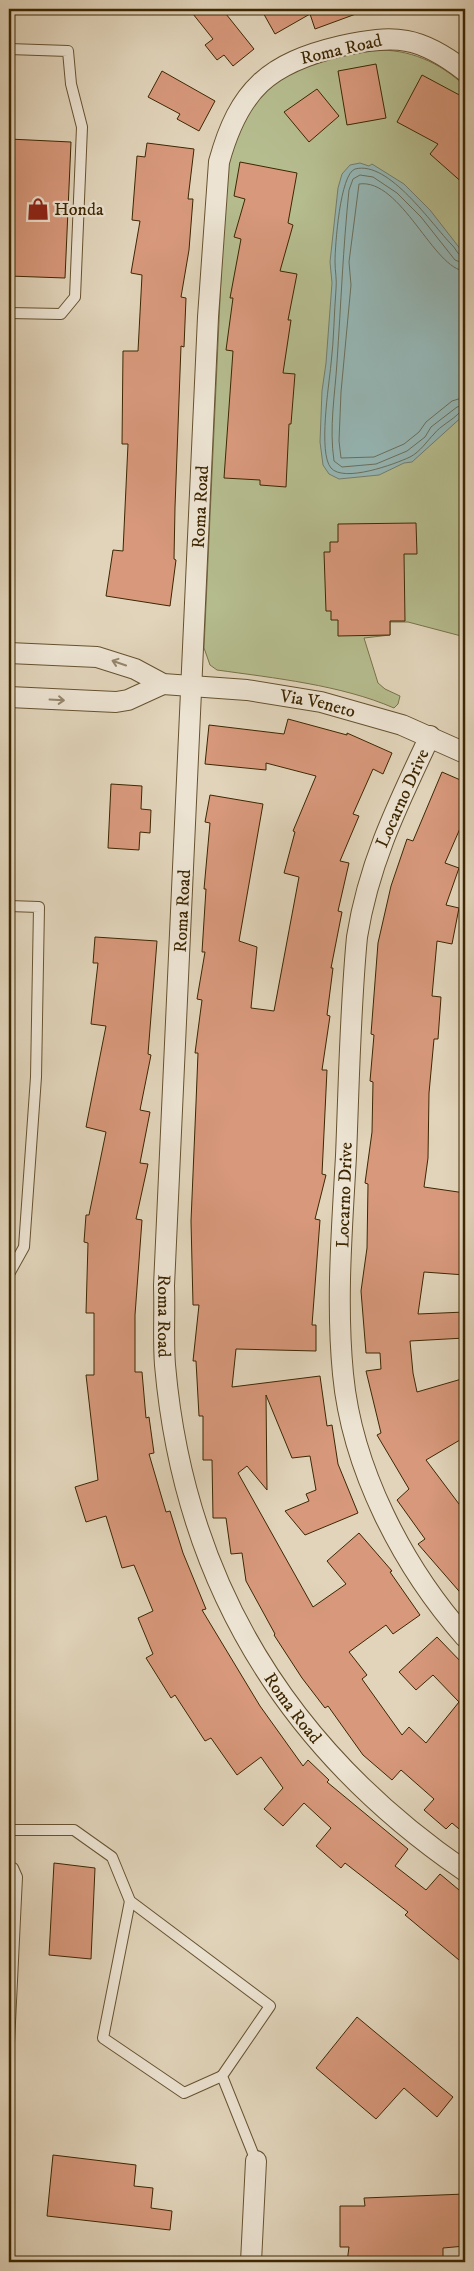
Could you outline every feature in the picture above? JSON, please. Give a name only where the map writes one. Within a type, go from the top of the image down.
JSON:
[{"type":"street","name":"Roma Road","points":[[465,71],[422,44],[392,38],[368,40],[316,52],[296,59],[278,68],[252,92],[233,122],[220,162],[208,317],[164,1286],[165,1364],[175,1441],[199,1532],[227,1604],[262,1667],[300,1720],[338,1764],[381,1807],[425,1843],[465,1871]]},
{"type":"street","name":"Via Veneto","points":[[9,653],[97,657],[117,662],[148,675],[163,684],[247,690],[321,702],[367,713],[430,736],[465,753]]},
{"type":"street","points":[[9,697],[116,702],[128,700],[163,684]]},
{"type":"street","name":"Locarno Drive","points":[[430,736],[375,860],[362,909],[357,937],[342,1245],[342,1345],[347,1398],[364,1464],[375,1493],[402,1550],[430,1594],[465,1637]]},
{"type":"street","points":[[251,2262],[256,2161]]},
{"type":"lane","points":[[9,49],[68,51],[71,84],[82,127],[75,297],[61,314],[9,313]]},
{"type":"lane","points":[[9,906],[39,907],[36,1077],[24,1247],[9,1274]]},
{"type":"lane","points":[[9,1830],[74,1830],[112,1858],[130,1901],[270,2006],[222,2076],[184,2093],[103,2038],[130,1901]]},
{"type":"lane","points":[[9,1868],[13,1868],[17,1877],[9,2043]]},
{"type":"lane","points":[[222,2076],[256,2161]]},
{"type":"green space","points":[[374,50],[400,52],[423,59],[445,70],[465,86],[465,637],[408,622],[390,622],[390,635],[364,638],[378,683],[385,689],[400,696],[398,704],[394,708],[352,693],[330,688],[284,679],[217,670],[210,665],[204,648],[225,190],[230,156],[239,128],[252,106],[268,88],[289,74],[313,63]]},
{"type":"water","points":[[360,163],[369,166],[372,164],[404,184],[430,210],[465,255],[465,414],[412,462],[404,463],[379,475],[339,479],[329,474],[323,465],[320,442],[322,391],[332,283],[330,262],[338,188],[342,174],[350,165]]},
{"type":"building","points":[[189,9],[222,9],[254,49],[233,66],[224,55],[217,60],[205,45],[213,39]]},
{"type":"building","points":[[261,9],[364,9],[364,11],[315,29],[310,14],[275,34]]},
{"type":"building","points":[[376,64],[386,118],[347,125],[338,71]]},
{"type":"building","points":[[162,71],[215,101],[199,131],[177,119],[180,114],[148,97]]},
{"type":"building","points":[[422,75],[465,98],[465,185],[430,154],[438,144],[397,122]]},
{"type":"building","points":[[317,89],[339,116],[309,142],[284,112]]},
{"type":"building","name":"Honda","points":[[9,139],[71,142],[65,278],[9,276]]},
{"type":"building","points":[[147,143],[194,149],[188,199],[193,199],[189,250],[181,297],[186,298],[184,347],[181,346],[175,507],[174,559],[176,560],[170,606],[106,596],[113,550],[123,551],[128,444],[122,444],[123,351],[138,351],[142,275],[131,273],[140,221],[132,220],[137,156],[145,157]]},
{"type":"building","points":[[240,162],[297,173],[288,223],[293,225],[280,271],[297,274],[288,320],[291,320],[283,373],[295,374],[291,424],[289,424],[286,487],[260,485],[260,480],[224,478],[233,351],[226,350],[233,298],[230,298],[241,239],[234,237],[245,199],[234,196]]},
{"type":"building","points":[[416,523],[417,554],[404,554],[405,621],[390,621],[390,635],[338,636],[338,620],[331,620],[331,611],[326,611],[324,552],[330,552],[330,542],[338,542],[338,524]]},
{"type":"building","points":[[288,719],[347,735],[347,733],[392,753],[383,774],[373,769],[353,814],[359,816],[340,861],[349,863],[338,911],[342,912],[331,968],[333,968],[327,1015],[330,1016],[322,1070],[327,1070],[322,1174],[326,1175],[315,1219],[320,1220],[312,1325],[316,1325],[316,1351],[236,1349],[232,1387],[320,1376],[327,1426],[332,1425],[338,1464],[358,1513],[305,1535],[285,1511],[309,1501],[306,1494],[316,1490],[310,1456],[292,1458],[266,1395],[267,1490],[247,1466],[238,1473],[313,1607],[346,1584],[327,1561],[359,1533],[392,1571],[390,1572],[420,1615],[393,1634],[386,1625],[349,1652],[367,1675],[362,1679],[402,1735],[409,1727],[426,1743],[459,1702],[433,1675],[416,1690],[399,1672],[437,1637],[465,1666],[465,1834],[452,1823],[446,1829],[424,1810],[434,1799],[401,1770],[392,1780],[363,1755],[328,1706],[325,1708],[302,1678],[274,1635],[246,1581],[242,1553],[231,1554],[226,1518],[213,1518],[212,1460],[203,1460],[203,1416],[199,1416],[196,1361],[193,1361],[199,1305],[193,1305],[191,1221],[198,1053],[195,1053],[202,1000],[197,999],[205,952],[202,952],[206,889],[204,889],[210,823],[205,822],[210,795],[263,804],[239,941],[257,947],[251,1008],[274,1011],[299,877],[284,873],[295,832],[293,831],[316,776],[266,763],[266,770],[205,764],[209,725],[284,734]]},
{"type":"building","points":[[442,772],[465,782],[465,817],[445,863],[459,868],[446,905],[459,908],[452,944],[437,941],[432,996],[441,997],[438,1039],[434,1039],[429,1093],[428,1158],[424,1187],[465,1193],[465,1275],[424,1272],[418,1314],[465,1312],[465,1338],[410,1341],[417,1392],[465,1378],[465,1437],[426,1460],[465,1512],[465,1598],[418,1544],[425,1539],[397,1500],[409,1489],[377,1435],[381,1433],[366,1371],[381,1369],[380,1353],[366,1353],[361,1291],[367,1248],[368,1184],[365,1183],[372,1132],[373,1082],[370,1081],[374,1035],[371,1034],[378,943],[391,886],[407,839],[413,841]]},
{"type":"building","points":[[111,784],[142,786],[141,809],[151,810],[150,833],[140,832],[139,850],[108,848]]},
{"type":"building","points":[[95,937],[157,941],[148,1054],[151,1055],[140,1110],[150,1112],[140,1163],[148,1164],[136,1219],[142,1220],[135,1315],[135,1372],[142,1372],[146,1418],[149,1417],[154,1453],[149,1454],[166,1512],[170,1511],[183,1553],[206,1609],[202,1610],[260,1706],[303,1766],[308,1760],[329,1780],[327,1782],[408,1849],[395,1866],[426,1890],[440,1874],[465,1895],[465,1965],[405,1915],[408,1912],[345,1863],[341,1868],[316,1846],[331,1828],[304,1803],[283,1826],[264,1809],[283,1788],[261,1757],[237,1775],[211,1738],[205,1741],[175,1695],[171,1698],[146,1658],[153,1654],[138,1618],[153,1611],[134,1565],[122,1568],[106,1516],[86,1522],[75,1487],[98,1480],[86,1375],[94,1375],[94,1313],[86,1313],[88,1243],[84,1242],[86,1215],[89,1215],[106,1132],[86,1127],[106,1026],[91,1024],[98,963],[93,963]]},
{"type":"building","points":[[54,1863],[95,1868],[91,1959],[49,1955]]},
{"type":"building","points":[[357,2017],[453,2097],[437,2117],[404,2088],[376,2119],[316,2068]]},
{"type":"building","points":[[53,2155],[136,2165],[134,2186],[153,2188],[151,2208],[172,2211],[170,2230],[47,2216]]},
{"type":"building","points":[[465,2194],[465,2246],[443,2248],[443,2262],[347,2262],[349,2247],[340,2247],[340,2206],[365,2206],[364,2198]]},
{"type":"place","name":"Honda","points":[[38,209]]}]
